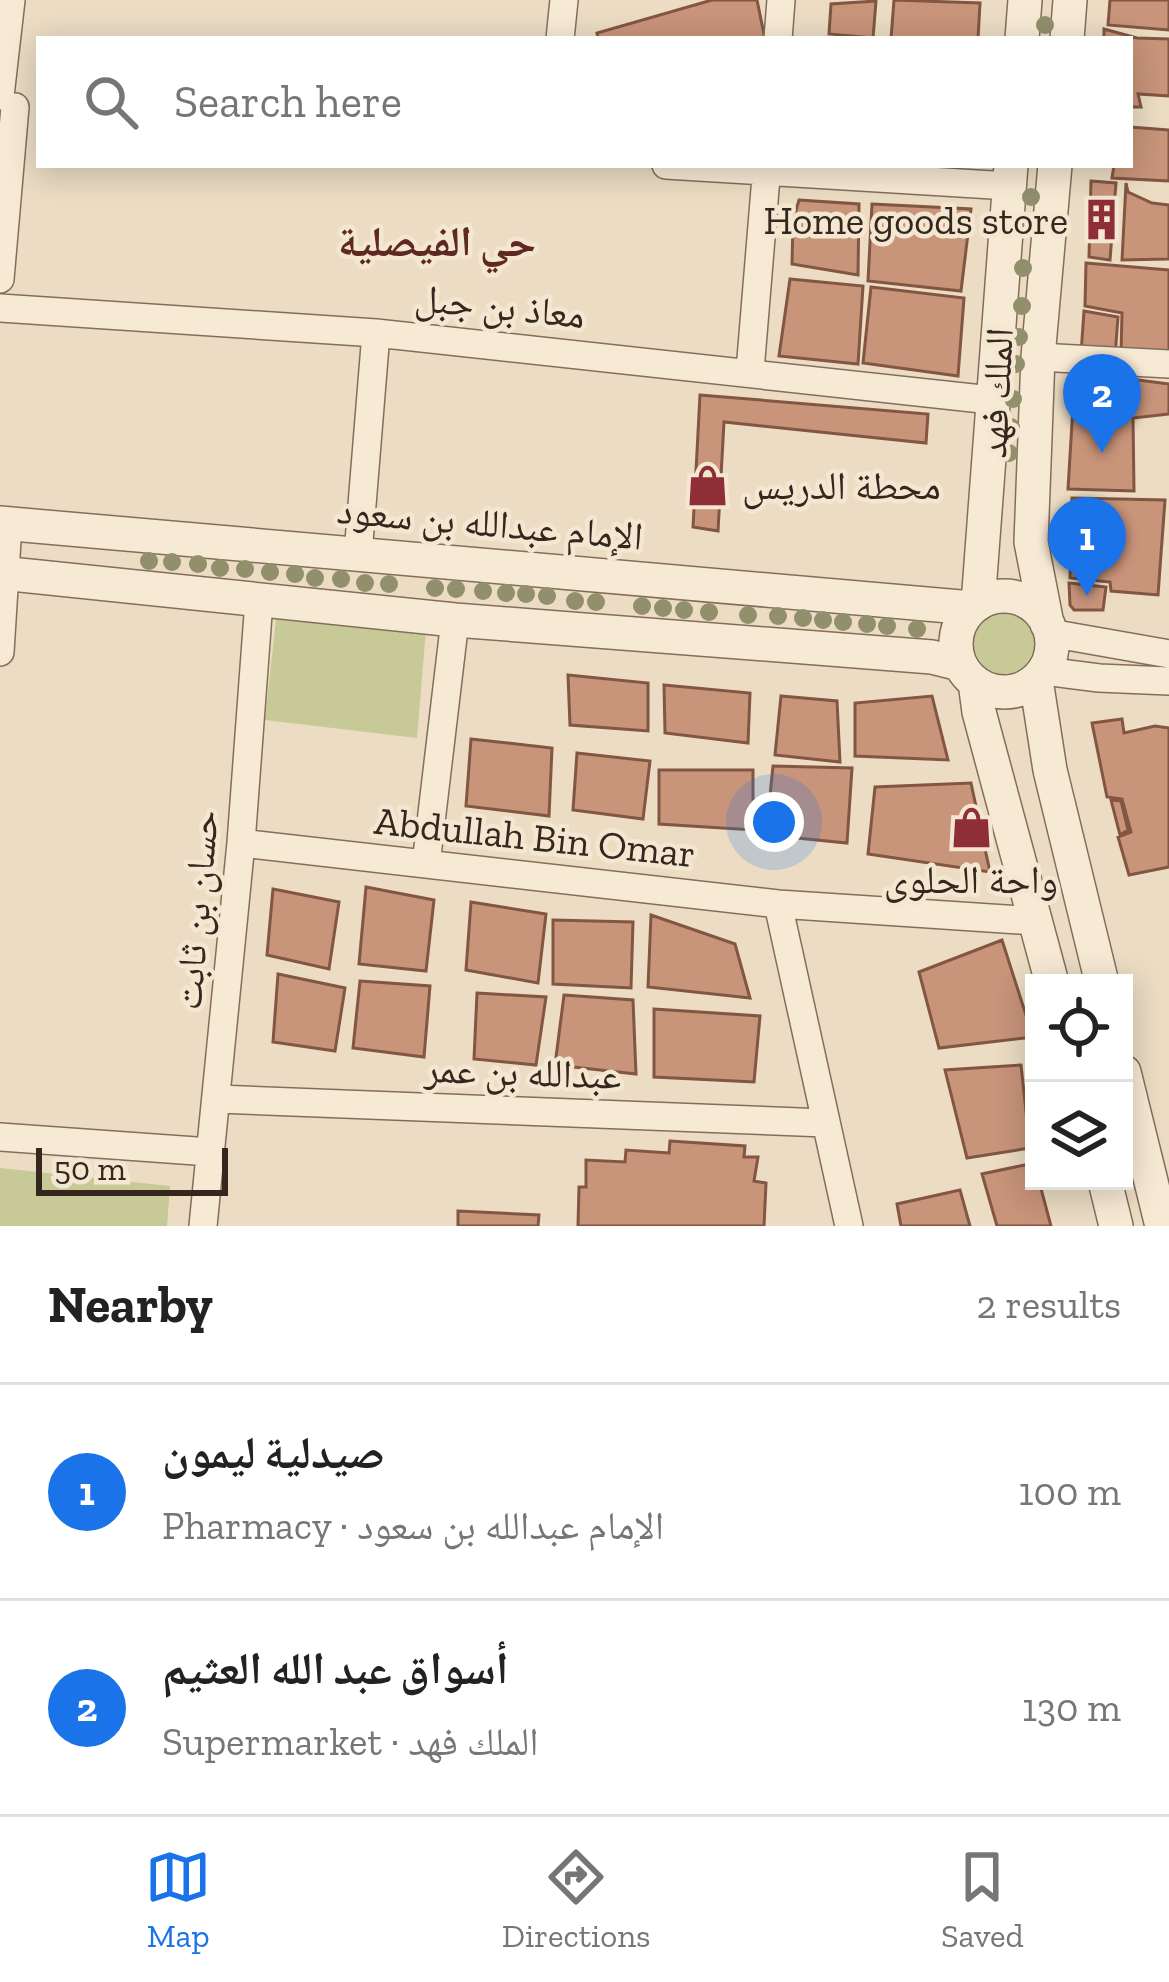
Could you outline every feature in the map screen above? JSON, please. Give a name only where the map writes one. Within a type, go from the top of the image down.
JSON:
[{"type":"street","points":[[0,279],[14,104],[10,0]]},
{"type":"street","points":[[560,36],[563,0]]},
{"type":"street","points":[[778,36],[781,0]]},
{"type":"street","points":[[1022,36],[1025,0]]},
{"type":"street","points":[[1067,36],[1070,0]]},
{"type":"street","points":[[750,370],[767,168],[1010,175]]},
{"type":"street","name":"الملك فهد","points":[[1049,628],[1031,542],[1038,357],[1055,168]]},
{"type":"street","name":"الملك فهد","points":[[975,606],[1010,175]]},
{"type":"street","name":"معاذ بن جبل","points":[[0,308],[376,333],[750,370],[991,400]]},
{"type":"street","points":[[358,554],[376,333]]},
{"type":"street","points":[[1038,357],[1169,364]]},
{"type":"street","points":[[0,652],[4,524]]},
{"type":"street","name":"الإمام عبدالله بن سعود","points":[[4,524],[975,606]]},
{"type":"street","points":[[3,573],[455,620],[932,657],[1001,692],[1015,691],[1040,675],[1169,681]]},
{"type":"street","points":[[1050,974],[956,640],[975,606],[999,596],[1028,603],[1049,628],[1052,645],[1040,675],[1050,770],[1100,974]]},
{"type":"street","name":"حسان بن ثابت","points":[[203,1226],[241,843],[259,601]]},
{"type":"street","points":[[426,864],[455,620]]},
{"type":"street","points":[[1049,628],[1169,654]]},
{"type":"street","name":"Abdullah Bin Omar","points":[[241,843],[778,904],[1035,921]]},
{"type":"street","points":[[778,904],[849,1226]]},
{"type":"street","points":[[1126,1082],[1162,1226]]},
{"type":"street","name":"عبدالله بن عمر","points":[[218,1099],[825,1123]]},
{"type":"street","points":[[0,1137],[211,1152]]},
{"type":"street","points":[[1107,1190],[1116,1226]]},
{"type":"green space","points":[[1004,614],[1027,624],[1037,647],[1027,670],[1004,680],[981,670],[971,647],[981,624]]},
{"type":"green space","points":[[276,619],[426,629],[417,738],[265,720]]},
{"type":"green space","points":[[0,1168],[170,1186],[167,1226],[0,1226]]},
{"type":"building","points":[[712,0],[757,0],[764,36],[598,36]]},
{"type":"building","points":[[894,0],[980,3],[978,36],[891,36]]},
{"type":"building","points":[[1110,0],[1169,0],[1169,30],[1108,25]]},
{"type":"building","points":[[876,1],[873,36],[829,34],[831,4]]},
{"type":"building","points":[[1133,37],[1169,39],[1169,96],[1138,94],[1141,107],[1133,107]]},
{"type":"building","points":[[1133,127],[1169,130],[1169,181],[1112,178],[1114,168],[1133,168]]},
{"type":"building","name":"Home goods store","points":[[1091,181],[1116,183],[1110,260],[1089,257]]},
{"type":"building","points":[[1126,183],[1128,192],[1169,205],[1169,259],[1122,260]]},
{"type":"building","points":[[799,200],[859,204],[858,275],[792,264],[793,220]]},
{"type":"building","points":[[872,204],[971,209],[961,291],[868,281]]},
{"type":"building","points":[[1086,263],[1169,270],[1169,356],[1121,353],[1122,313],[1085,306]]},
{"type":"building","points":[[790,279],[863,286],[858,364],[779,356]]},
{"type":"building","points":[[871,287],[964,298],[958,376],[863,363]]},
{"type":"building","points":[[1084,311],[1118,317],[1115,357],[1081,354]]},
{"type":"building","points":[[1085,373],[1169,384],[1169,414],[1133,418],[1134,491],[1068,489],[1074,390]]},
{"type":"building","name":"محطة الدريس","points":[[700,395],[928,414],[926,443],[724,422],[718,531],[693,527]]},
{"type":"building","points":[[1072,498],[1165,500],[1158,595],[1111,591],[1110,582],[1070,578]]},
{"type":"building","points":[[1069,583],[1106,587],[1103,610],[1074,610]]},
{"type":"building","points":[[568,675],[648,683],[648,731],[570,725]]},
{"type":"building","points":[[664,685],[750,693],[748,743],[665,733]]},
{"type":"building","points":[[781,696],[837,701],[840,762],[775,755]]},
{"type":"building","points":[[932,696],[948,760],[855,756],[855,703]]},
{"type":"building","points":[[1122,719],[1124,733],[1169,728],[1169,867],[1129,875],[1118,837],[1131,832],[1122,799],[1107,797],[1092,723]]},
{"type":"building","points":[[471,739],[552,748],[549,816],[466,806]]},
{"type":"building","points":[[577,753],[650,761],[643,819],[573,810]]},
{"type":"building","points":[[773,766],[852,768],[847,843],[766,835]]},
{"type":"building","points":[[659,770],[753,770],[753,830],[659,824]]},
{"type":"building","points":[[971,783],[990,872],[868,854],[875,787]]},
{"type":"building","points":[[1111,800],[1121,801],[1128,830],[1120,835]]},
{"type":"building","points":[[366,887],[434,900],[426,971],[359,964]]},
{"type":"building","points":[[273,889],[339,902],[329,969],[267,955]]},
{"type":"building","points":[[471,902],[546,914],[538,983],[466,970]]},
{"type":"building","points":[[651,915],[735,944],[750,998],[648,987]]},
{"type":"building","points":[[553,920],[633,922],[631,988],[553,984]]},
{"type":"building","points":[[1002,940],[1025,1012],[1025,1038],[939,1048],[919,972]]},
{"type":"building","points":[[278,974],[345,988],[335,1051],[273,1042]]},
{"type":"building","points":[[360,981],[430,986],[424,1057],[353,1048]]},
{"type":"building","points":[[477,993],[546,997],[536,1065],[474,1059]]},
{"type":"building","points":[[564,995],[633,1000],[636,1074],[555,1065]]},
{"type":"building","points":[[654,1009],[760,1016],[754,1082],[654,1077]]},
{"type":"building","points":[[1021,1065],[1025,1149],[967,1158],[945,1070]]},
{"type":"building","points":[[670,1141],[745,1146],[744,1157],[758,1157],[754,1181],[766,1183],[764,1226],[578,1226],[579,1187],[586,1187],[586,1160],[625,1162],[626,1150],[669,1153]]},
{"type":"building","points":[[1025,1165],[1025,1190],[1041,1190],[1051,1226],[997,1226],[982,1174]]},
{"type":"building","points":[[960,1190],[970,1226],[901,1226],[897,1204]]},
{"type":"building","points":[[458,1211],[539,1215],[538,1226],[458,1226]]},
{"type":"place","name":"Home goods store","points":[[1102,220]]},
{"type":"place","name":"أسواق عبد الله العثيم","points":[[1102,453]]},
{"type":"place","name":"محطة الدريس","points":[[708,485]]},
{"type":"place","name":"صيدلية ليمون","points":[[1087,596]]},
{"type":"place","name":"واحة الحلوى","points":[[971,827]]},
{"type":"district","name":"حي الفيصلية","points":[[437,241]]}]
